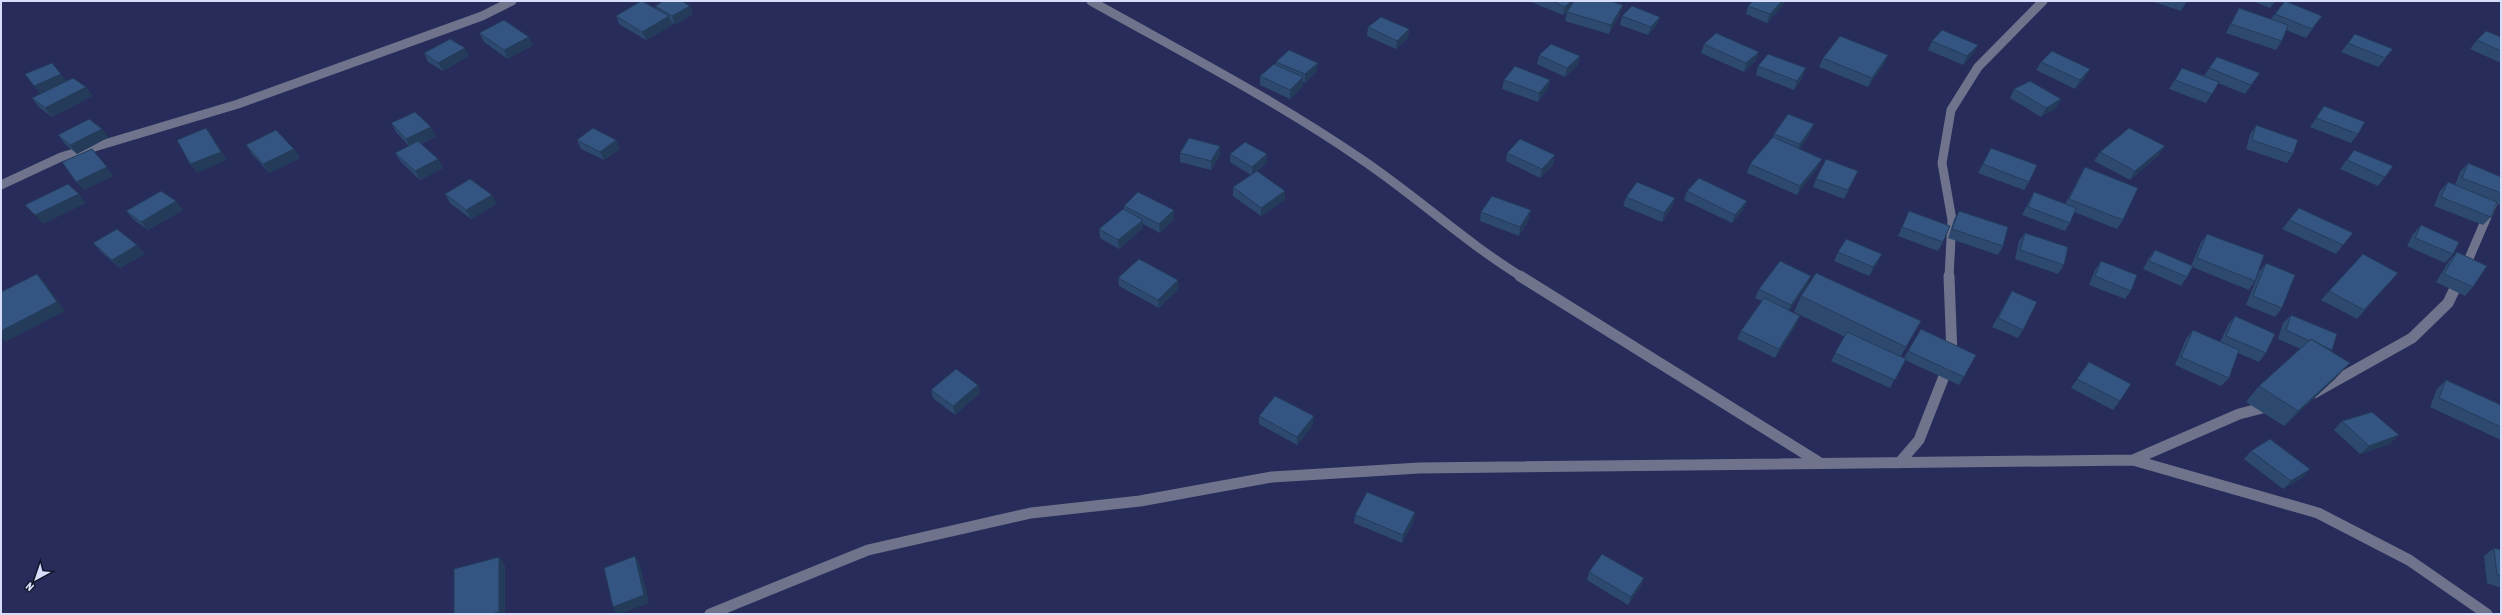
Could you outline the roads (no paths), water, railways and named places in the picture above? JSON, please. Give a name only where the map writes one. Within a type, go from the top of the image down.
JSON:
[{"type":"street","points":[[1,185],[61,157],[238,104],[482,16],[512,1]]},
{"type":"street","points":[[1091,1],[1260,95],[1361,158],[1493,259],[1820,464]]},
{"type":"street","points":[[1899,463],[1919,440],[1952,356],[1949,278],[1952,220],[1942,162],[1951,110],[1978,67],[2043,1]]},
{"type":"street","points":[[2307,397],[2356,371],[2412,338],[2448,303],[2473,253],[2498,191],[2501,190]]},
{"type":"street","points":[[2133,460],[2239,414],[2284,403]]},
{"type":"street","points":[[710,614],[758,593],[868,550],[1031,513],[1140,502],[1272,477],[1419,468],[2133,460],[2318,513],[2409,560],[2486,614]]}]
